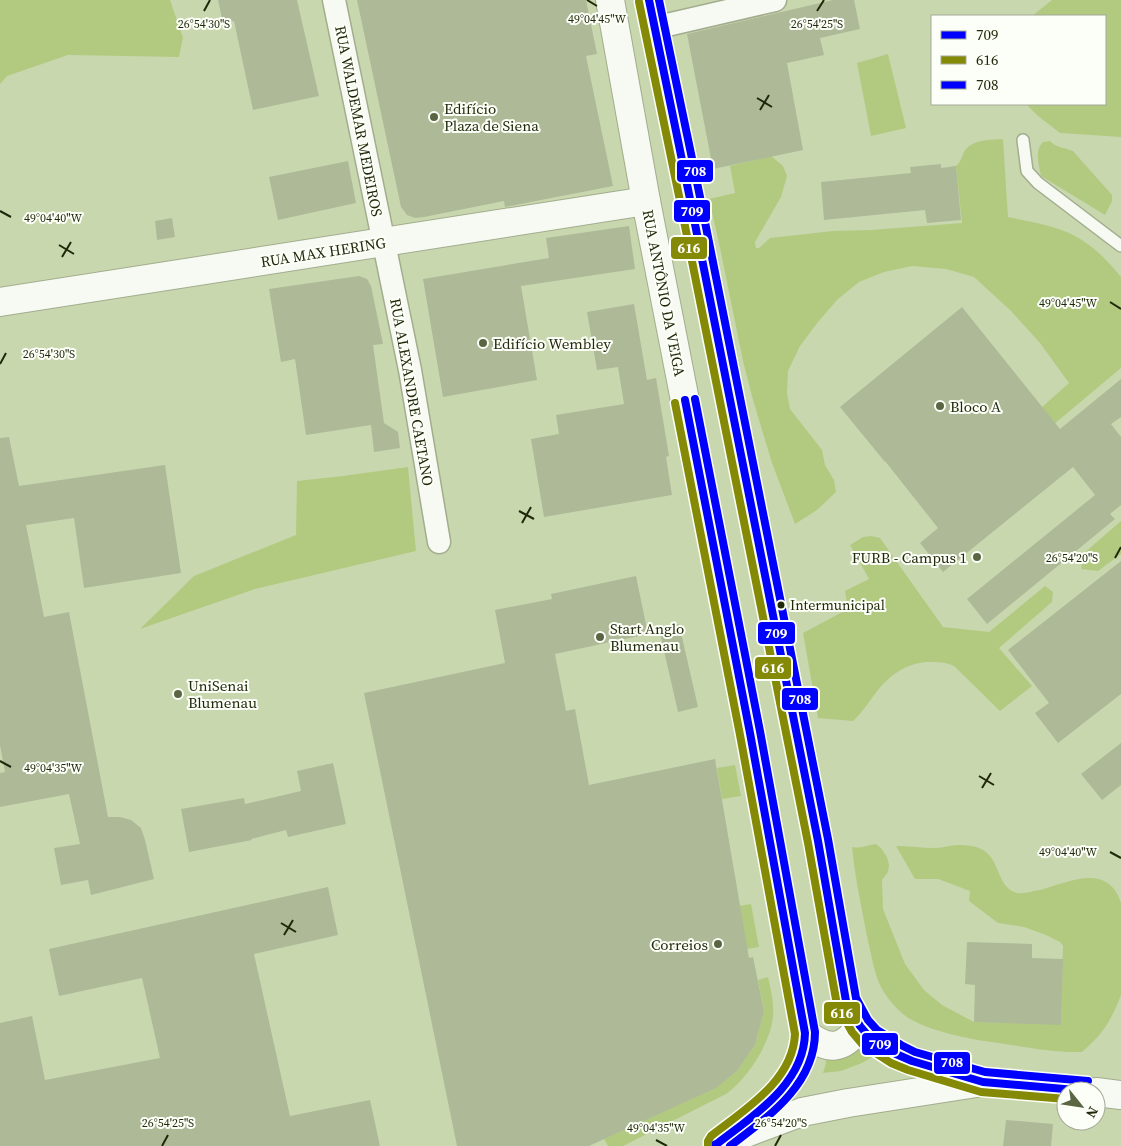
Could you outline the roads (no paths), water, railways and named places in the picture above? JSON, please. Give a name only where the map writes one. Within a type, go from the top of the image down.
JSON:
[{"type":"main road","name":"RUA ANTÔNIO DA VEIGA","points":[[610,0],[646,201],[748,724],[805,1033],[801,1057],[788,1080],[768,1103],[716,1145]]},
{"type":"main road","points":[[649,0],[818,841],[846,1001],[860,1026],[870,1038],[912,1062],[983,1082],[1056,1088]]},
{"type":"main road","name":"RUA MAX HERING","points":[[0,302],[689,194]]},
{"type":"main road","points":[[805,1033],[823,1045],[832,1046],[840,1044],[853,1036],[860,1026]]},
{"type":"main road","points":[[716,1145],[802,1112],[983,1082]]},
{"type":"main road","points":[[1106,1093],[1121,1095]]},
{"type":"street","name":"RUA WALDEMAR MEDEIROS","points":[[334,0],[384,243]]},
{"type":"street","points":[[654,28],[774,0]]},
{"type":"street","name":"RUA ALEXANDRE CAETANO","points":[[384,243],[410,370],[439,542]]},
{"type":"lane","points":[[1023,140],[1027,171],[1038,183],[1121,246]]},
{"type":"place","name":"Edifício Plaza de Siena","points":[[434,117]]},
{"type":"place","name":"Edifício Wembley","points":[[483,343]]},
{"type":"place","name":"Bloco A","points":[[940,406]]},
{"type":"place","name":"FURB - Campus 1","points":[[977,557]]},
{"type":"place","name":"Intermunicipal","points":[[781,605]]},
{"type":"place","name":"Start Anglo Blumenau","points":[[600,637]]},
{"type":"place","name":"UniSenai Blumenau","points":[[178,694]]},
{"type":"place","name":"Correios","points":[[718,944]]}]
